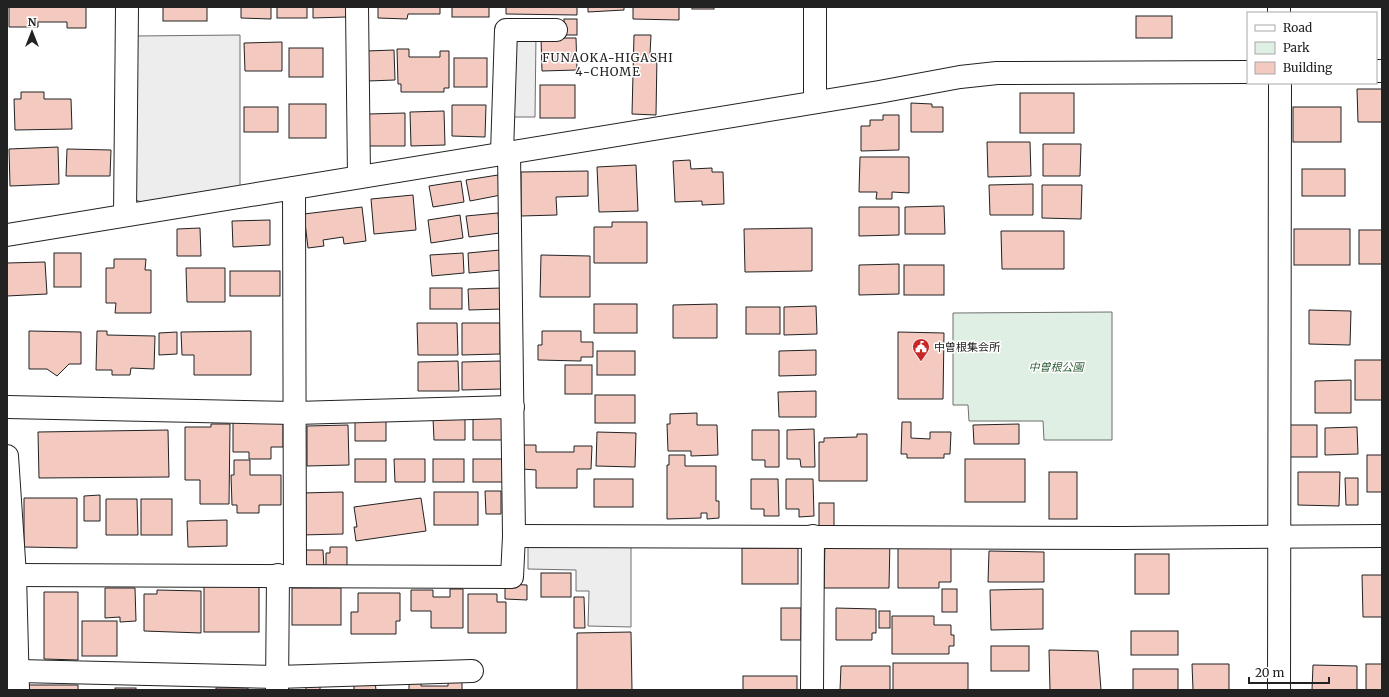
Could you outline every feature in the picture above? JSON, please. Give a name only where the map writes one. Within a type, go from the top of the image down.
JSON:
[{"type":"street","points":[[125,215],[127,7]]},
{"type":"street","points":[[357,7],[359,177]]},
{"type":"street","points":[[814,7],[815,102]]},
{"type":"street","points":[[15,575],[512,577],[514,536],[513,407],[506,153],[506,30],[556,30]]},
{"type":"street","points":[[7,235],[960,77],[996,73],[1247,72]]},
{"type":"street","points":[[1279,690],[1280,84]]},
{"type":"street","points":[[277,683],[287,576],[296,413],[294,188]]},
{"type":"street","points":[[7,407],[296,413],[513,407]]},
{"type":"street","points":[[7,456],[15,575],[18,680],[277,683],[472,671]]},
{"type":"street","points":[[514,536],[1115,538],[1382,536]]},
{"type":"street","points":[[812,690],[813,536]]},
{"type":"green space","name":"中曽根公園","points":[[1112,312],[1112,440],[1044,440],[1043,421],[969,421],[968,405],[953,405],[953,313]]},
{"type":"shaded area","points":[[240,35],[240,186],[141,202],[134,199],[134,36]]},
{"type":"shaded area","points":[[515,35],[536,35],[535,117],[514,117]]},
{"type":"shaded area","points":[[528,543],[631,543],[631,627],[588,626],[589,591],[576,591],[576,570],[528,569]]},
{"type":"building","points":[[9,7],[86,7],[86,28],[67,28],[67,22],[38,22],[38,27],[9,27]]},
{"type":"building","points":[[163,7],[207,7],[207,21],[163,21]]},
{"type":"building","points":[[241,7],[271,7],[271,19],[241,18]]},
{"type":"building","points":[[277,7],[307,7],[307,18],[277,18]]},
{"type":"building","points":[[313,7],[346,7],[346,17],[313,18]]},
{"type":"building","points":[[378,7],[440,7],[440,14],[408,14],[407,19],[378,18]]},
{"type":"building","points":[[452,7],[489,7],[489,17],[452,17]]},
{"type":"building","points":[[506,7],[577,7],[577,15],[506,14]]},
{"type":"building","points":[[588,7],[624,7],[624,10],[588,12]]},
{"type":"building","points":[[633,7],[679,7],[679,20],[633,19]]},
{"type":"building","points":[[692,7],[714,7],[714,9],[692,9]]},
{"type":"building","points":[[1136,16],[1172,16],[1172,38],[1136,38]]},
{"type":"building","points":[[564,19],[577,19],[577,35],[564,35]]},
{"type":"building","points":[[634,35],[651,35],[650,54],[657,55],[656,115],[632,114]]},
{"type":"building","points":[[541,38],[576,38],[577,70],[542,71]]},
{"type":"building","points":[[282,42],[282,71],[245,71],[244,43]]},
{"type":"building","points":[[289,48],[323,48],[323,77],[289,77]]},
{"type":"building","points":[[397,49],[409,49],[409,57],[440,57],[440,51],[449,51],[449,88],[444,88],[444,92],[401,92],[401,84],[398,84]]},
{"type":"building","points":[[394,50],[395,80],[368,81],[366,51]]},
{"type":"building","points":[[454,58],[487,58],[487,87],[454,87]]},
{"type":"building","points":[[540,85],[575,85],[575,118],[540,118]]},
{"type":"building","points":[[1357,89],[1382,89],[1382,122],[1358,122]]},
{"type":"building","points":[[21,92],[44,92],[44,99],[71,99],[72,129],[15,130],[14,99],[21,99]]},
{"type":"building","points":[[1020,93],[1074,93],[1074,133],[1020,133]]},
{"type":"building","points":[[911,103],[932,104],[932,107],[943,107],[943,132],[911,132]]},
{"type":"building","points":[[289,104],[326,104],[326,138],[289,138]]},
{"type":"building","points":[[452,105],[486,105],[485,137],[452,136]]},
{"type":"building","points":[[244,107],[278,107],[278,132],[244,132]]},
{"type":"building","points":[[1293,107],[1341,107],[1341,142],[1293,142]]},
{"type":"building","points":[[444,111],[445,145],[411,146],[410,112]]},
{"type":"building","points":[[405,113],[405,146],[368,146],[368,114]]},
{"type":"building","points":[[883,115],[899,115],[899,150],[861,151],[861,126],[870,126],[870,120],[883,120]]},
{"type":"building","points":[[987,142],[1030,142],[1031,176],[988,177]]},
{"type":"building","points":[[1043,144],[1081,144],[1080,176],[1043,176]]},
{"type":"building","points":[[58,147],[59,184],[10,186],[9,149]]},
{"type":"building","points":[[67,149],[111,150],[110,176],[66,176]]},
{"type":"building","points":[[860,157],[909,157],[909,193],[892,192],[892,199],[876,199],[877,192],[859,192]]},
{"type":"building","points":[[690,160],[691,169],[712,168],[712,172],[723,172],[724,204],[702,205],[702,201],[675,202],[673,161]]},
{"type":"building","points":[[636,165],[638,211],[599,212],[597,167]]},
{"type":"building","points":[[1302,169],[1345,169],[1345,196],[1302,196]]},
{"type":"building","points":[[588,171],[588,196],[556,197],[557,215],[521,216],[521,172]]},
{"type":"building","points":[[498,175],[501,195],[470,201],[466,180]]},
{"type":"building","points":[[461,181],[464,202],[433,207],[429,186]]},
{"type":"building","points":[[1033,184],[1033,215],[990,215],[989,185]]},
{"type":"building","points":[[1042,185],[1082,185],[1081,219],[1042,218]]},
{"type":"building","points":[[413,195],[416,230],[374,234],[371,199]]},
{"type":"building","points":[[944,206],[945,234],[905,234],[905,207]]},
{"type":"building","points":[[362,207],[366,241],[344,244],[343,237],[323,240],[324,246],[308,248],[304,214]]},
{"type":"building","points":[[859,207],[899,207],[899,235],[859,236]]},
{"type":"building","points":[[498,213],[500,233],[469,237],[466,216]]},
{"type":"building","points":[[460,215],[463,238],[431,243],[428,220]]},
{"type":"building","points":[[270,220],[270,245],[233,247],[232,221]]},
{"type":"building","points":[[612,222],[647,222],[647,263],[594,263],[594,227],[612,227]]},
{"type":"building","points":[[200,228],[201,256],[177,256],[177,229]]},
{"type":"building","points":[[812,228],[812,271],[745,272],[744,229]]},
{"type":"building","points":[[1294,229],[1350,229],[1350,265],[1294,265]]},
{"type":"building","points":[[1359,230],[1382,230],[1382,264],[1359,264]]},
{"type":"building","points":[[1001,231],[1064,231],[1064,269],[1002,269]]},
{"type":"building","points":[[500,250],[502,270],[469,273],[468,253]]},
{"type":"building","points":[[54,253],[81,253],[81,287],[54,287]]},
{"type":"building","points":[[463,253],[464,273],[432,276],[430,255]]},
{"type":"building","points":[[541,255],[590,256],[590,297],[540,297]]},
{"type":"building","points":[[114,259],[146,259],[145,270],[151,270],[151,313],[115,313],[116,303],[106,303],[106,268],[114,268]]},
{"type":"building","points":[[45,262],[47,294],[7,296],[7,263]]},
{"type":"building","points":[[899,264],[899,294],[859,295],[859,265]]},
{"type":"building","points":[[904,265],[944,265],[944,295],[904,295]]},
{"type":"building","points":[[186,268],[225,268],[225,302],[187,302]]},
{"type":"building","points":[[230,271],[280,271],[280,296],[230,296]]},
{"type":"building","points":[[430,288],[462,288],[462,309],[430,309]]},
{"type":"building","points":[[502,288],[502,309],[469,310],[468,289]]},
{"type":"building","points":[[594,304],[637,304],[637,333],[594,333]]},
{"type":"building","points":[[717,304],[717,338],[673,338],[673,305]]},
{"type":"building","points":[[816,306],[817,334],[784,335],[784,307]]},
{"type":"building","points":[[746,307],[780,307],[780,334],[746,334]]},
{"type":"building","points":[[1309,310],[1351,311],[1350,345],[1309,344]]},
{"type":"building","points":[[417,323],[457,323],[458,355],[418,355]]},
{"type":"building","points":[[462,323],[500,323],[500,354],[462,355]]},
{"type":"building","points":[[29,331],[81,332],[81,364],[69,364],[57,376],[47,369],[29,369]]},
{"type":"building","points":[[97,331],[107,331],[107,335],[155,336],[154,369],[131,368],[130,375],[112,375],[112,370],[96,370]]},
{"type":"building","points":[[251,331],[251,375],[194,375],[194,355],[182,355],[181,332]]},
{"type":"building","points":[[542,331],[581,331],[581,342],[593,342],[593,357],[581,357],[581,361],[538,360],[538,345],[542,345]]},
{"type":"building","points":[[177,332],[177,354],[159,355],[159,333]]},
{"type":"building","points":[[898,332],[944,333],[943,399],[898,399]]},
{"type":"building","points":[[816,350],[816,375],[779,376],[779,351]]},
{"type":"building","points":[[597,351],[635,351],[635,375],[597,375]]},
{"type":"building","points":[[1355,360],[1382,360],[1382,400],[1355,400]]},
{"type":"building","points":[[458,361],[459,391],[418,391],[418,362]]},
{"type":"building","points":[[501,361],[502,389],[462,390],[462,362]]},
{"type":"building","points":[[565,365],[592,365],[592,394],[565,394]]},
{"type":"building","points":[[1351,380],[1351,413],[1315,413],[1315,381]]},
{"type":"building","points":[[816,391],[816,417],[779,417],[778,392]]},
{"type":"building","points":[[595,395],[635,395],[635,423],[595,423]]},
{"type":"building","points":[[697,413],[697,425],[717,425],[718,455],[691,456],[691,451],[668,451],[667,424],[670,424],[670,414]]},
{"type":"building","points":[[473,417],[503,417],[503,440],[473,440]]},
{"type":"building","points":[[386,418],[386,441],[355,441],[355,419]]},
{"type":"building","points":[[433,418],[465,418],[465,440],[434,440]]},
{"type":"building","points":[[233,422],[283,422],[283,447],[271,447],[271,459],[249,459],[249,452],[233,452]]},
{"type":"building","points":[[902,422],[911,422],[911,438],[930,439],[930,432],[951,432],[950,454],[944,454],[944,458],[907,458],[907,454],[901,454]]},
{"type":"building","points":[[211,424],[230,424],[229,504],[200,504],[200,480],[185,480],[185,427],[211,427]]},
{"type":"building","points":[[1019,424],[1019,444],[974,444],[973,425]]},
{"type":"building","points":[[348,425],[349,465],[307,466],[307,426]]},
{"type":"building","points":[[1290,425],[1317,425],[1317,457],[1290,457]]},
{"type":"building","points":[[1357,427],[1358,454],[1325,455],[1325,428]]},
{"type":"building","points":[[814,429],[815,467],[801,467],[800,459],[787,459],[787,430]]},
{"type":"building","points":[[168,430],[169,477],[39,478],[38,432]]},
{"type":"building","points":[[752,430],[779,430],[779,467],[765,467],[765,460],[752,460]]},
{"type":"building","points":[[597,432],[636,433],[635,467],[596,466]]},
{"type":"building","points":[[857,434],[867,434],[867,481],[819,481],[819,442],[824,442],[824,438],[857,437]]},
{"type":"building","points":[[522,445],[536,445],[536,452],[574,452],[574,446],[592,446],[591,469],[577,469],[577,488],[536,488],[536,470],[522,469]]},
{"type":"building","points":[[669,455],[685,455],[685,466],[716,466],[716,501],[719,501],[719,518],[707,519],[707,513],[701,513],[701,518],[667,519],[667,465],[669,465]]},
{"type":"building","points":[[1367,455],[1382,455],[1382,492],[1367,492]]},
{"type":"building","points":[[355,459],[386,459],[386,482],[355,482]]},
{"type":"building","points":[[394,459],[425,459],[425,482],[395,482]]},
{"type":"building","points":[[433,459],[464,459],[464,482],[433,482]]},
{"type":"building","points":[[473,459],[504,459],[504,482],[473,482]]},
{"type":"building","points":[[965,459],[1025,459],[1025,502],[965,502]]},
{"type":"building","points":[[234,460],[250,460],[250,475],[281,475],[281,505],[259,505],[259,513],[237,513],[237,505],[232,505],[231,475],[234,475]]},
{"type":"building","points":[[1049,472],[1077,472],[1077,519],[1049,519]]},
{"type":"building","points":[[1298,472],[1340,472],[1339,506],[1298,505]]},
{"type":"building","points":[[1345,478],[1358,478],[1358,505],[1346,505]]},
{"type":"building","points":[[594,479],[633,479],[633,507],[594,507]]},
{"type":"building","points":[[751,479],[778,479],[779,516],[764,516],[764,509],[751,509]]},
{"type":"building","points":[[786,479],[813,479],[814,516],[799,517],[799,509],[786,509]]},
{"type":"building","points":[[485,491],[501,491],[501,514],[486,514]]},
{"type":"building","points":[[343,492],[343,534],[301,535],[301,493]]},
{"type":"building","points":[[434,492],[478,492],[478,525],[434,525]]},
{"type":"building","points":[[100,495],[100,521],[84,521],[84,496]]},
{"type":"building","points":[[24,498],[77,498],[77,548],[24,547]]},
{"type":"building","points":[[421,498],[426,531],[356,541],[354,527],[357,527],[354,507]]},
{"type":"building","points":[[106,499],[137,499],[138,535],[106,535]]},
{"type":"building","points":[[141,499],[172,499],[172,535],[141,535]]},
{"type":"building","points":[[819,503],[834,503],[834,529],[819,529]]},
{"type":"building","points":[[227,520],[227,546],[188,547],[187,521]]},
{"type":"building","points":[[825,539],[890,539],[889,588],[824,588]]},
{"type":"building","points":[[898,543],[951,543],[951,582],[939,582],[939,588],[898,588]]},
{"type":"building","points":[[330,547],[347,547],[347,572],[326,572],[326,553],[330,553]]},
{"type":"building","points":[[742,548],[798,548],[798,584],[742,584]]},
{"type":"building","points":[[302,550],[323,550],[324,568],[302,568]]},
{"type":"building","points":[[989,551],[1044,552],[1044,582],[988,582]]},
{"type":"building","points":[[1135,554],[1169,554],[1169,594],[1135,594]]},
{"type":"building","points":[[541,573],[571,573],[571,597],[541,597]]},
{"type":"building","points":[[1362,575],[1382,575],[1382,617],[1363,617]]},
{"type":"building","points":[[505,584],[527,585],[527,600],[505,599]]},
{"type":"building","points":[[204,586],[259,586],[259,632],[204,632]]},
{"type":"building","points":[[105,588],[135,588],[136,621],[120,622],[120,617],[105,618]]},
{"type":"building","points":[[292,588],[341,588],[341,625],[292,625]]},
{"type":"building","points":[[450,589],[463,589],[463,628],[431,628],[431,611],[411,611],[411,590],[433,590],[433,597],[450,597]]},
{"type":"building","points":[[942,589],[957,589],[957,612],[942,612]]},
{"type":"building","points":[[1043,589],[1043,629],[991,630],[990,590]]},
{"type":"building","points":[[157,590],[201,591],[201,633],[144,631],[144,594],[157,594]]},
{"type":"building","points":[[44,592],[78,592],[78,660],[44,659]]},
{"type":"building","points":[[358,593],[400,593],[400,621],[396,621],[396,634],[351,634],[351,612],[358,612]]},
{"type":"building","points":[[468,594],[497,594],[497,602],[506,602],[506,633],[468,633]]},
{"type":"building","points":[[574,597],[584,597],[585,628],[574,628]]},
{"type":"building","points":[[781,608],[801,608],[801,640],[781,640]]},
{"type":"building","points":[[836,608],[876,609],[876,633],[872,633],[872,640],[836,640]]},
{"type":"building","points":[[879,611],[890,611],[890,628],[879,628]]},
{"type":"building","points":[[892,616],[934,616],[934,625],[951,625],[951,635],[954,635],[954,646],[949,646],[949,654],[892,654]]},
{"type":"building","points":[[82,621],[117,621],[117,656],[82,656]]},
{"type":"building","points":[[1131,631],[1178,631],[1178,655],[1131,655]]},
{"type":"building","points":[[631,632],[632,690],[577,690],[577,633]]},
{"type":"building","points":[[991,646],[1029,646],[1029,671],[991,671]]},
{"type":"building","points":[[1049,650],[1098,651],[1101,690],[1050,690]]},
{"type":"building","points":[[893,663],[968,663],[968,690],[893,690]]},
{"type":"building","points":[[1192,664],[1229,664],[1229,690],[1193,690]]},
{"type":"building","points":[[1366,664],[1382,664],[1382,690],[1366,690]]},
{"type":"building","points":[[1313,665],[1357,666],[1357,690],[1312,690]]},
{"type":"building","points":[[841,666],[890,666],[890,690],[840,690]]},
{"type":"building","points":[[1133,669],[1178,669],[1178,690],[1133,690]]},
{"type":"building","points":[[743,676],[797,676],[797,690],[743,690]]},
{"type":"building","points":[[409,680],[421,680],[421,686],[448,686],[448,681],[462,681],[462,690],[409,690]]},
{"type":"building","points":[[306,681],[320,681],[320,690],[306,690]]},
{"type":"building","points":[[375,681],[376,690],[354,690],[354,682]]},
{"type":"building","points":[[26,685],[78,685],[78,690],[26,690]]},
{"type":"building","points":[[115,688],[136,688],[136,690],[115,690]]},
{"type":"building","points":[[216,688],[248,688],[248,690],[216,690]]},
{"type":"place","name":"中曽根集会所","points":[[921,362]]},
{"type":"district","name":"FUNAOKA-HIGASHI 4-CHOME","points":[[608,64]]}]
